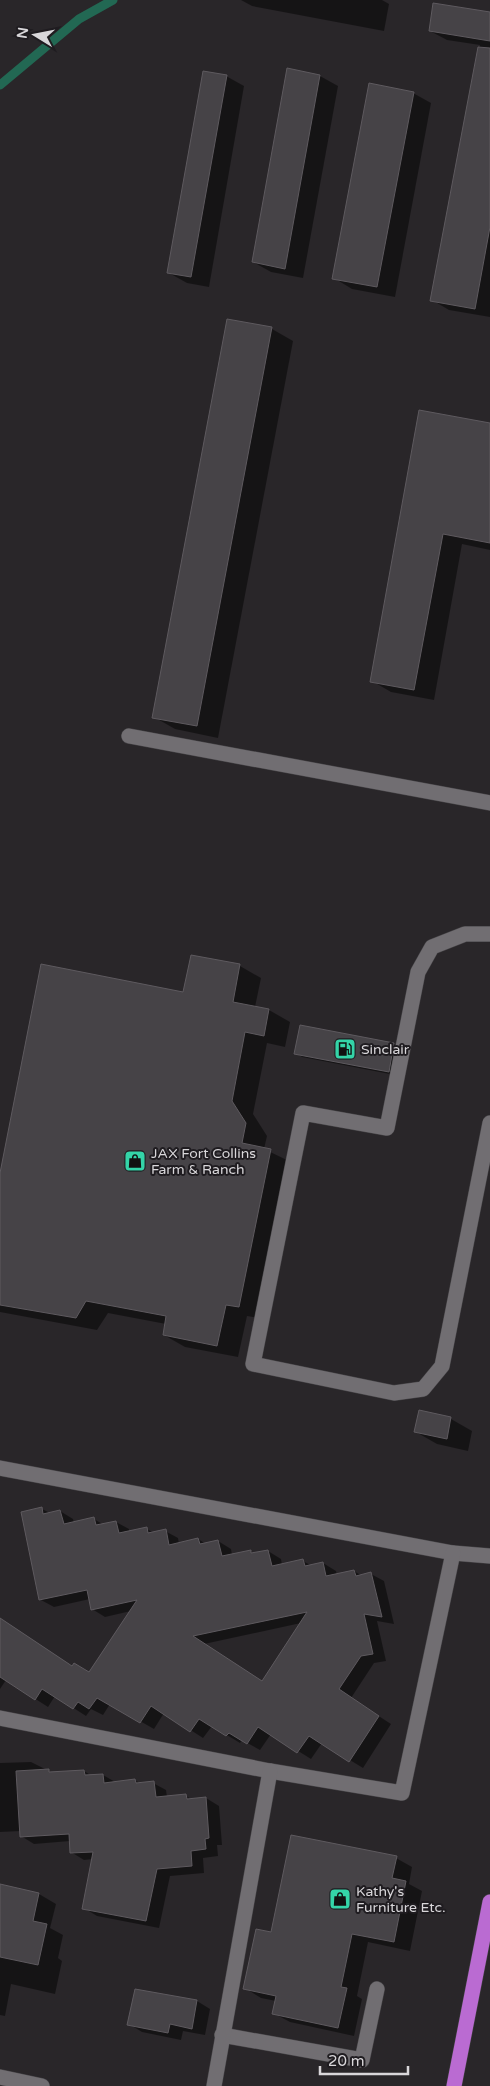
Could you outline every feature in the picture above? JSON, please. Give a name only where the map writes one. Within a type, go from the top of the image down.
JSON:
[{"type":"highway","points":[[454,2086],[490,1902]]},
{"type":"street","points":[[129,736],[490,803]]},
{"type":"street","points":[[490,934],[465,934],[432,947],[418,972],[387,1128],[302,1113],[253,1364],[394,1393],[422,1389],[442,1366],[490,1123]]},
{"type":"street","points":[[0,1468],[453,1553],[490,1556]]},
{"type":"street","points":[[0,1718],[270,1771],[402,1793],[453,1553]]},
{"type":"street","points":[[214,2086],[270,1771]]},
{"type":"street","points":[[222,2036],[362,2060],[377,1989]]},
{"type":"street","points":[[0,2077],[42,2086]]},
{"type":"building","points":[[433,3],[490,12],[490,41],[429,31]]},
{"type":"building","points":[[478,47],[490,48],[490,227],[475,309],[430,301]]},
{"type":"building","points":[[287,68],[320,75],[285,269],[252,262]]},
{"type":"building","points":[[203,71],[227,75],[191,277],[167,273]]},
{"type":"building","points":[[369,83],[414,92],[377,287],[332,279]]},
{"type":"building","points":[[227,319],[272,327],[197,726],[152,718]]},
{"type":"building","points":[[419,410],[490,423],[490,543],[443,534],[414,690],[370,682]]},
{"type":"building","name":"JAX Fort Collins Farm & Ranch","points":[[191,955],[240,964],[233,1002],[269,1009],[264,1036],[245,1032],[232,1101],[246,1123],[242,1143],[271,1149],[239,1307],[226,1305],[217,1346],[163,1335],[166,1316],[86,1301],[76,1318],[0,1305],[0,1173],[41,964],[183,992]]},
{"type":"building","name":"Sinclair","points":[[300,1025],[394,1043],[389,1072],[294,1054]]},
{"type":"building","points":[[419,1410],[451,1417],[447,1439],[414,1432]]},
{"type":"building","points":[[42,1507],[43,1514],[60,1510],[64,1524],[94,1517],[96,1525],[116,1521],[119,1533],[147,1527],[148,1533],[166,1529],[169,1545],[198,1538],[200,1544],[218,1540],[222,1556],[251,1550],[251,1553],[268,1550],[272,1566],[303,1559],[305,1566],[323,1562],[326,1576],[354,1570],[356,1576],[371,1572],[382,1617],[364,1614],[373,1654],[361,1656],[339,1689],[379,1716],[349,1762],[309,1736],[297,1753],[258,1727],[247,1744],[229,1733],[226,1736],[199,1719],[190,1732],[151,1706],[140,1723],[97,1698],[89,1709],[78,1702],[73,1709],[42,1689],[35,1700],[0,1677],[0,1618],[72,1666],[74,1663],[89,1672],[137,1600],[91,1610],[87,1590],[39,1600],[21,1512]],"holes":[[[307,1612],[262,1681],[193,1636]]]},
{"type":"building","points":[[49,1769],[49,1772],[84,1770],[85,1775],[103,1774],[104,1783],[135,1779],[136,1783],[154,1781],[156,1797],[186,1794],[187,1799],[206,1797],[209,1838],[205,1839],[206,1849],[191,1851],[192,1866],[157,1869],[146,1921],[82,1909],[93,1852],[70,1853],[69,1834],[20,1837],[16,1771]]},
{"type":"building","points":[[291,1835],[397,1856],[392,1878],[406,1881],[394,1942],[352,1934],[341,1987],[347,1988],[338,2028],[272,2014],[276,1996],[243,1989],[256,1929],[271,1932]]},
{"type":"building","points":[[0,1884],[39,1893],[33,1921],[47,1924],[38,1965],[0,1957]]},
{"type":"building","points":[[135,1989],[197,2000],[192,2029],[170,2024],[168,2033],[127,2025]]},
{"type":"waterway","points":[[0,85],[79,19],[113,0]]},
{"type":"place","name":"Sinclair","points":[[345,1049]]},
{"type":"place","name":"JAX Fort Collins Farm & Ranch","points":[[135,1161]]},
{"type":"place","name":"Kathy's Furniture Etc.","points":[[340,1899]]}]
